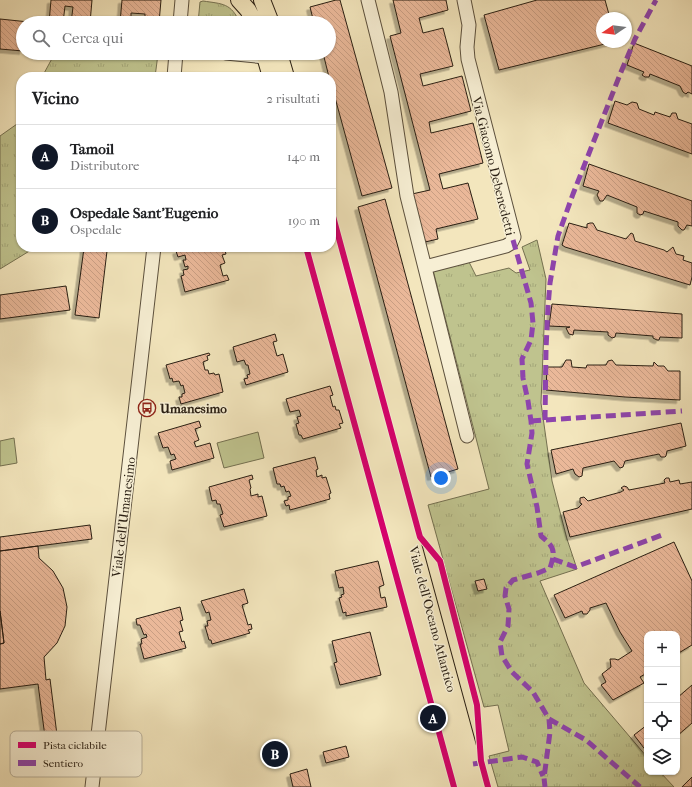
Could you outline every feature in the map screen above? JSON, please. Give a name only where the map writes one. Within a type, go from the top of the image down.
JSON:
[{"type":"main road","points":[[239,0],[251,16]]},
{"type":"main road","points":[[262,0],[268,16]]},
{"type":"main road","points":[[269,60],[270,72]]},
{"type":"main road","points":[[273,60],[282,72]]},
{"type":"main road","name":"Viale dell'Oceano Atlantico","points":[[318,252],[463,787]]},
{"type":"main road","name":"Viale dell'Oceano Atlantico","points":[[333,252],[479,787]]},
{"type":"street","points":[[181,16],[182,0]]},
{"type":"street","points":[[368,0],[391,92],[405,184],[468,436]]},
{"type":"street","name":"Via Giacomo Debenedetti","points":[[425,267],[506,246],[511,243],[514,237],[468,59],[467,47],[469,26],[464,0]]},
{"type":"street","points":[[174,72],[175,60]]},
{"type":"street","name":"Viale dell'Umanesimo","points":[[98,731],[153,252]]},
{"type":"street","name":"Viale dell'Umanesimo","points":[[92,787],[93,777]]},
{"type":"green space","points":[[203,1],[221,4],[230,8],[237,16],[199,16],[200,2]]},
{"type":"green space","points":[[51,60],[157,60],[156,72],[45,72]]},
{"type":"green space","points":[[16,125],[16,252],[28,252],[0,269],[0,136]]},
{"type":"green space","points":[[537,240],[546,279],[541,403],[552,481],[567,539],[577,569],[540,581],[584,683],[644,753],[644,775],[663,775],[674,787],[498,787],[489,756],[509,751],[498,705],[484,707],[428,505],[489,489],[433,270],[468,260],[476,276],[509,268],[516,273],[530,270],[522,247]]},
{"type":"green space","points":[[258,432],[264,458],[224,468],[217,443]]},
{"type":"green space","points":[[14,438],[17,463],[0,466],[0,441]]},
{"type":"building","points":[[51,0],[92,0],[91,16],[72,16],[73,7],[65,6],[64,16],[50,16]]},
{"type":"building","points":[[122,0],[161,0],[160,16],[145,16],[145,14],[131,13],[131,16],[121,16]]},
{"type":"building","points":[[340,0],[392,188],[362,196],[336,101],[336,72],[328,72],[325,60],[336,60],[336,16],[312,16],[310,7]]},
{"type":"building","points":[[393,0],[446,0],[448,10],[419,18],[423,33],[443,28],[453,66],[420,74],[423,86],[462,76],[471,111],[429,122],[431,133],[473,123],[483,163],[439,174],[443,189],[468,183],[478,219],[436,229],[438,239],[425,242],[412,194],[430,190],[390,36],[401,33]]},
{"type":"building","points":[[537,0],[605,0],[608,12],[596,12],[596,46],[499,70],[484,15]]},
{"type":"building","points":[[0,19],[16,21],[16,50],[0,49]]},
{"type":"building","points":[[634,43],[692,66],[692,94],[688,92],[686,94],[680,86],[650,74],[649,77],[645,77],[642,75],[644,72],[627,65]]},
{"type":"building","points":[[615,101],[627,105],[632,102],[637,103],[639,109],[654,115],[655,112],[670,117],[672,113],[676,113],[678,119],[692,124],[692,154],[608,123]]},
{"type":"building","points":[[589,164],[692,201],[692,226],[687,225],[684,230],[682,230],[678,226],[678,222],[644,211],[643,214],[640,215],[637,213],[637,207],[607,195],[603,201],[600,201],[597,195],[599,191],[583,186]]},
{"type":"building","points":[[385,199],[458,469],[431,477],[358,207]]},
{"type":"building","points":[[569,223],[587,228],[587,224],[593,223],[597,230],[626,239],[631,233],[633,234],[635,241],[667,252],[673,247],[676,254],[684,256],[683,260],[692,263],[692,277],[690,285],[565,247],[562,245]]},
{"type":"building","points":[[83,252],[107,252],[99,318],[75,315]]},
{"type":"building","points":[[176,252],[225,252],[226,254],[222,255],[225,263],[220,265],[223,276],[227,275],[229,280],[185,292],[181,276],[184,275],[183,270],[188,269],[188,266],[185,267],[183,260],[186,260],[185,255],[178,257]]},
{"type":"building","points":[[66,286],[70,310],[0,319],[0,295]]},
{"type":"building","points":[[552,304],[682,314],[682,338],[660,337],[659,340],[657,340],[653,338],[653,336],[616,333],[615,337],[612,338],[608,335],[608,332],[574,330],[573,335],[569,334],[566,328],[570,327],[549,326]]},
{"type":"building","points":[[275,334],[277,341],[273,342],[277,356],[283,354],[288,372],[246,385],[244,379],[248,378],[247,375],[250,374],[248,365],[246,365],[244,360],[237,362],[233,347]]},
{"type":"building","points":[[209,353],[210,355],[207,356],[208,360],[203,362],[205,370],[208,370],[209,374],[219,374],[223,392],[181,404],[179,397],[182,397],[182,394],[185,393],[183,385],[181,386],[179,381],[173,382],[172,378],[170,379],[166,365]]},
{"type":"building","points":[[566,360],[571,360],[572,367],[586,368],[587,365],[606,365],[608,361],[612,360],[616,365],[653,366],[654,362],[658,366],[664,366],[668,371],[680,371],[680,400],[546,390],[547,367],[562,367]]},
{"type":"building","points":[[330,386],[333,395],[330,396],[333,407],[335,406],[336,410],[339,410],[343,423],[339,424],[341,428],[303,439],[301,435],[299,435],[296,424],[299,423],[297,417],[301,416],[299,410],[290,412],[286,399]]},
{"type":"building","points":[[199,421],[201,427],[195,429],[199,440],[194,442],[196,447],[210,443],[214,458],[172,470],[170,461],[176,459],[174,454],[171,455],[168,447],[163,448],[158,433]]},
{"type":"building","points":[[681,423],[686,446],[667,451],[665,457],[661,457],[659,454],[625,461],[623,467],[620,468],[614,461],[583,468],[582,476],[579,477],[575,474],[573,469],[556,474],[551,450]]},
{"type":"building","points":[[315,457],[318,469],[316,470],[317,477],[322,475],[322,478],[326,477],[331,493],[329,494],[330,499],[290,510],[289,505],[286,506],[284,501],[288,500],[288,497],[291,496],[289,491],[286,492],[284,486],[281,487],[280,484],[277,484],[273,468]]},
{"type":"building","points":[[252,475],[253,479],[249,480],[251,496],[258,494],[258,497],[262,496],[267,516],[224,527],[220,515],[223,514],[220,504],[217,504],[216,500],[212,501],[209,487]]},
{"type":"building","points":[[669,478],[670,482],[679,480],[680,484],[692,482],[692,509],[570,537],[563,512],[578,508],[582,504],[580,503],[580,498],[584,497],[588,501],[621,492],[624,490],[621,488],[624,486],[629,490],[665,483],[664,480]]},
{"type":"building","points":[[90,525],[92,539],[0,551],[0,537]]},
{"type":"building","points":[[674,542],[692,581],[692,645],[680,652],[680,631],[644,631],[644,675],[640,677],[644,683],[613,700],[601,685],[606,682],[602,674],[611,667],[610,659],[618,660],[632,651],[620,632],[606,603],[590,608],[587,614],[583,614],[582,611],[565,618],[554,595]]},
{"type":"building","points":[[38,546],[39,558],[53,571],[63,588],[67,607],[65,626],[57,643],[44,657],[46,680],[50,679],[56,731],[44,731],[38,684],[0,689],[0,644],[4,643],[0,611],[0,551]]},
{"type":"building","points":[[378,561],[384,585],[379,587],[381,598],[385,597],[387,607],[346,616],[346,612],[343,613],[339,598],[344,594],[343,587],[339,588],[335,571]]},
{"type":"building","points":[[484,579],[487,589],[478,591],[475,581]]},
{"type":"building","points":[[244,589],[248,603],[242,605],[248,625],[251,624],[252,629],[248,630],[250,633],[212,644],[211,640],[209,640],[205,626],[208,626],[207,621],[211,620],[209,612],[206,613],[201,601]]},
{"type":"building","points":[[180,607],[183,620],[180,621],[183,631],[179,632],[182,642],[184,641],[186,648],[144,659],[140,644],[142,644],[141,639],[147,637],[146,634],[144,635],[140,625],[137,625],[136,619]]},
{"type":"building","points":[[0,611],[4,643],[0,644]]},
{"type":"building","points":[[370,632],[381,675],[340,685],[334,663],[337,662],[332,641]]},
{"type":"building","points":[[692,685],[692,723],[680,733],[680,703],[680,695]]},
{"type":"building","points":[[644,727],[644,748],[634,735]]},
{"type":"building","points":[[346,746],[349,757],[326,763],[323,752]]},
{"type":"building","points":[[307,769],[311,787],[293,787],[290,774]]},
{"type":"building","points":[[692,777],[692,787],[682,787]]},
{"type":"marked path","points":[[545,420],[548,307],[550,283],[558,236],[621,72],[635,39],[656,0]]},
{"type":"marked path","points":[[513,240],[531,303],[533,323],[531,340],[522,359],[523,378],[528,401],[532,433],[527,464],[537,507],[541,536],[553,549],[553,557],[550,568],[513,580],[506,588],[505,596],[509,609],[508,626],[500,642],[502,656],[512,672],[533,692],[549,719],[550,732],[544,778],[545,787]]},
{"type":"marked path","points":[[531,421],[682,411]]},
{"type":"marked path","points":[[553,559],[575,567],[665,534]]},
{"type":"marked path","points":[[549,719],[586,740],[640,787]]},
{"type":"marked path","points":[[473,764],[522,757],[537,762],[543,776]]},
{"type":"cycle path","points":[[336,227],[420,537],[440,561],[477,705],[481,761],[488,787]]},
{"type":"cycle path","points":[[307,252],[454,787]]},
{"type":"place","name":"Umanesimo","points":[[147,408]]},
{"type":"place","name":"Tamoil","points":[[433,718]]},
{"type":"place","name":"Ospedale Sant'Eugenio","points":[[275,754]]}]
